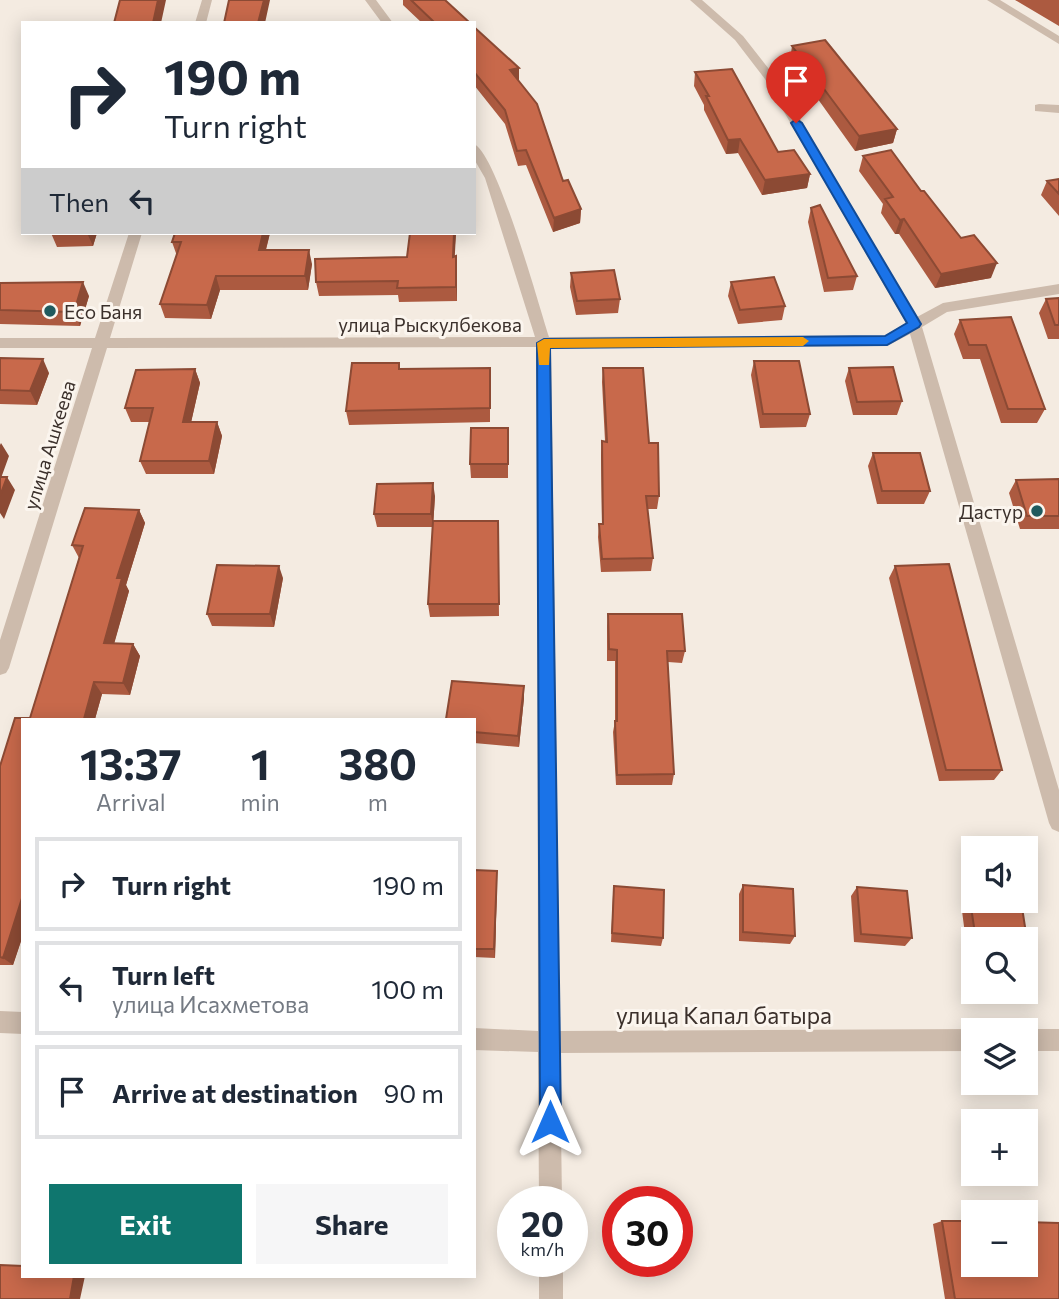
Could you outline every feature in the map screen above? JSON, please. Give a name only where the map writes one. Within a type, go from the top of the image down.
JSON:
[{"type":"street","points":[[201,21],[207,0]]},
{"type":"street","points":[[370,0],[386,21]]},
{"type":"street","points":[[695,0],[739,38],[770,78],[914,324],[1059,823]]},
{"type":"street","points":[[992,0],[1059,41]]},
{"type":"street","points":[[1039,108],[1059,108]]},
{"type":"street","points":[[476,152],[491,178],[544,343],[551,1186]]},
{"type":"street","name":"улица Ашкеева","points":[[0,668],[134,235]]},
{"type":"street","name":"улица Рыскулбекова","points":[[0,343],[887,341],[943,308],[1059,289]]},
{"type":"street","points":[[0,1022],[21,1023]]},
{"type":"street","name":"улица Капал батыра","points":[[476,1039],[550,1042],[961,1040]]},
{"type":"street","points":[[1038,1040],[1059,1040]]},
{"type":"street","points":[[551,1277],[551,1299]]},
{"type":"building","points":[[120,0],[158,0],[153,21],[115,21]]},
{"type":"building","points":[[229,0],[264,0],[259,21],[224,21]]},
{"type":"building","points":[[411,0],[445,0],[468,21],[433,21]]},
{"type":"building","points":[[476,29],[519,68],[510,70],[537,104],[563,181],[568,180],[581,209],[554,218],[526,150],[517,151],[505,110],[476,74]]},
{"type":"building","points":[[825,40],[897,129],[859,136],[792,46]]},
{"type":"building","points":[[732,69],[778,152],[794,150],[810,174],[765,180],[740,139],[728,140],[706,96],[709,96],[695,72]]},
{"type":"building","points":[[891,150],[961,238],[974,235],[997,263],[941,274],[904,219],[900,220],[885,199],[893,197],[863,156]]},
{"type":"building","points":[[1059,179],[1059,194],[1047,181]]},
{"type":"building","points":[[820,205],[857,276],[828,278],[811,208]]},
{"type":"building","points":[[174,235],[263,235],[259,250],[309,250],[305,276],[216,276],[207,305],[160,304],[181,242],[172,242]]},
{"type":"building","points":[[410,235],[454,235],[456,287],[397,288],[398,281],[316,282],[315,259],[407,257]]},
{"type":"building","points":[[614,270],[620,299],[577,301],[571,273]]},
{"type":"building","points":[[774,277],[785,306],[740,310],[731,282]]},
{"type":"building","points":[[83,282],[74,312],[0,310],[0,283]]},
{"type":"building","points":[[1059,298],[1059,325],[1055,325],[1046,299]]},
{"type":"building","points":[[1011,317],[1045,409],[1008,409],[986,345],[969,345],[960,320]]},
{"type":"building","points":[[0,358],[43,359],[30,391],[0,390]]},
{"type":"building","points":[[754,361],[799,361],[810,414],[763,414]]},
{"type":"building","points":[[352,363],[399,363],[399,369],[490,368],[490,408],[346,411]]},
{"type":"building","points":[[893,367],[902,401],[857,402],[849,368]]},
{"type":"building","points":[[603,368],[643,368],[649,443],[658,443],[659,496],[646,496],[653,558],[602,559],[599,524],[603,524],[602,441],[607,442]]},
{"type":"building","points":[[195,369],[183,422],[217,422],[209,461],[140,461],[153,408],[125,408],[136,370]]},
{"type":"building","points":[[471,428],[508,428],[508,464],[470,464]]},
{"type":"building","points":[[873,453],[920,453],[930,491],[882,491]]},
{"type":"building","points":[[0,477],[7,477],[0,496]]},
{"type":"building","points":[[1059,479],[1059,516],[1027,516],[1016,480]]},
{"type":"building","points":[[433,483],[431,514],[374,514],[377,484]]},
{"type":"building","points":[[85,508],[139,510],[117,578],[122,578],[104,643],[133,644],[123,683],[94,682],[84,718],[30,718],[83,546],[72,545]]},
{"type":"building","points":[[433,521],[498,521],[499,604],[428,604]]},
{"type":"building","points":[[949,564],[1002,770],[946,770],[895,566]]},
{"type":"building","points":[[217,565],[279,566],[270,614],[207,614]]},
{"type":"building","points":[[608,614],[682,614],[685,651],[667,651],[674,774],[617,775],[617,650],[609,649]]},
{"type":"building","points":[[452,681],[524,686],[518,736],[476,732],[476,718],[446,718]]},
{"type":"building","points":[[15,718],[21,718],[21,901],[3,958],[0,957],[0,766]]},
{"type":"building","points":[[476,870],[497,871],[494,949],[476,949]]},
{"type":"building","points":[[743,885],[793,889],[795,936],[743,932]]},
{"type":"building","points":[[614,886],[664,890],[663,938],[612,933]]},
{"type":"building","points":[[857,887],[907,891],[912,938],[861,934]]},
{"type":"building","points":[[972,913],[1023,913],[1025,927],[974,927]]},
{"type":"building","points":[[942,1221],[961,1221],[961,1277],[1038,1277],[1038,1222],[1059,1223],[1059,1299],[955,1299]]},
{"type":"building","points":[[0,1265],[21,1266],[21,1278],[74,1278],[70,1299],[0,1299]]},
{"type":"slow traffic","points":[[544,362],[544,343],[803,341]]},
{"type":"place","name":"Eco Баня","points":[[50,311]]},
{"type":"place","name":"Дастур","points":[[1037,511]]},
{"type":"route","points":[[550,1122],[544,343],[887,341],[914,324],[796,123]]}]
